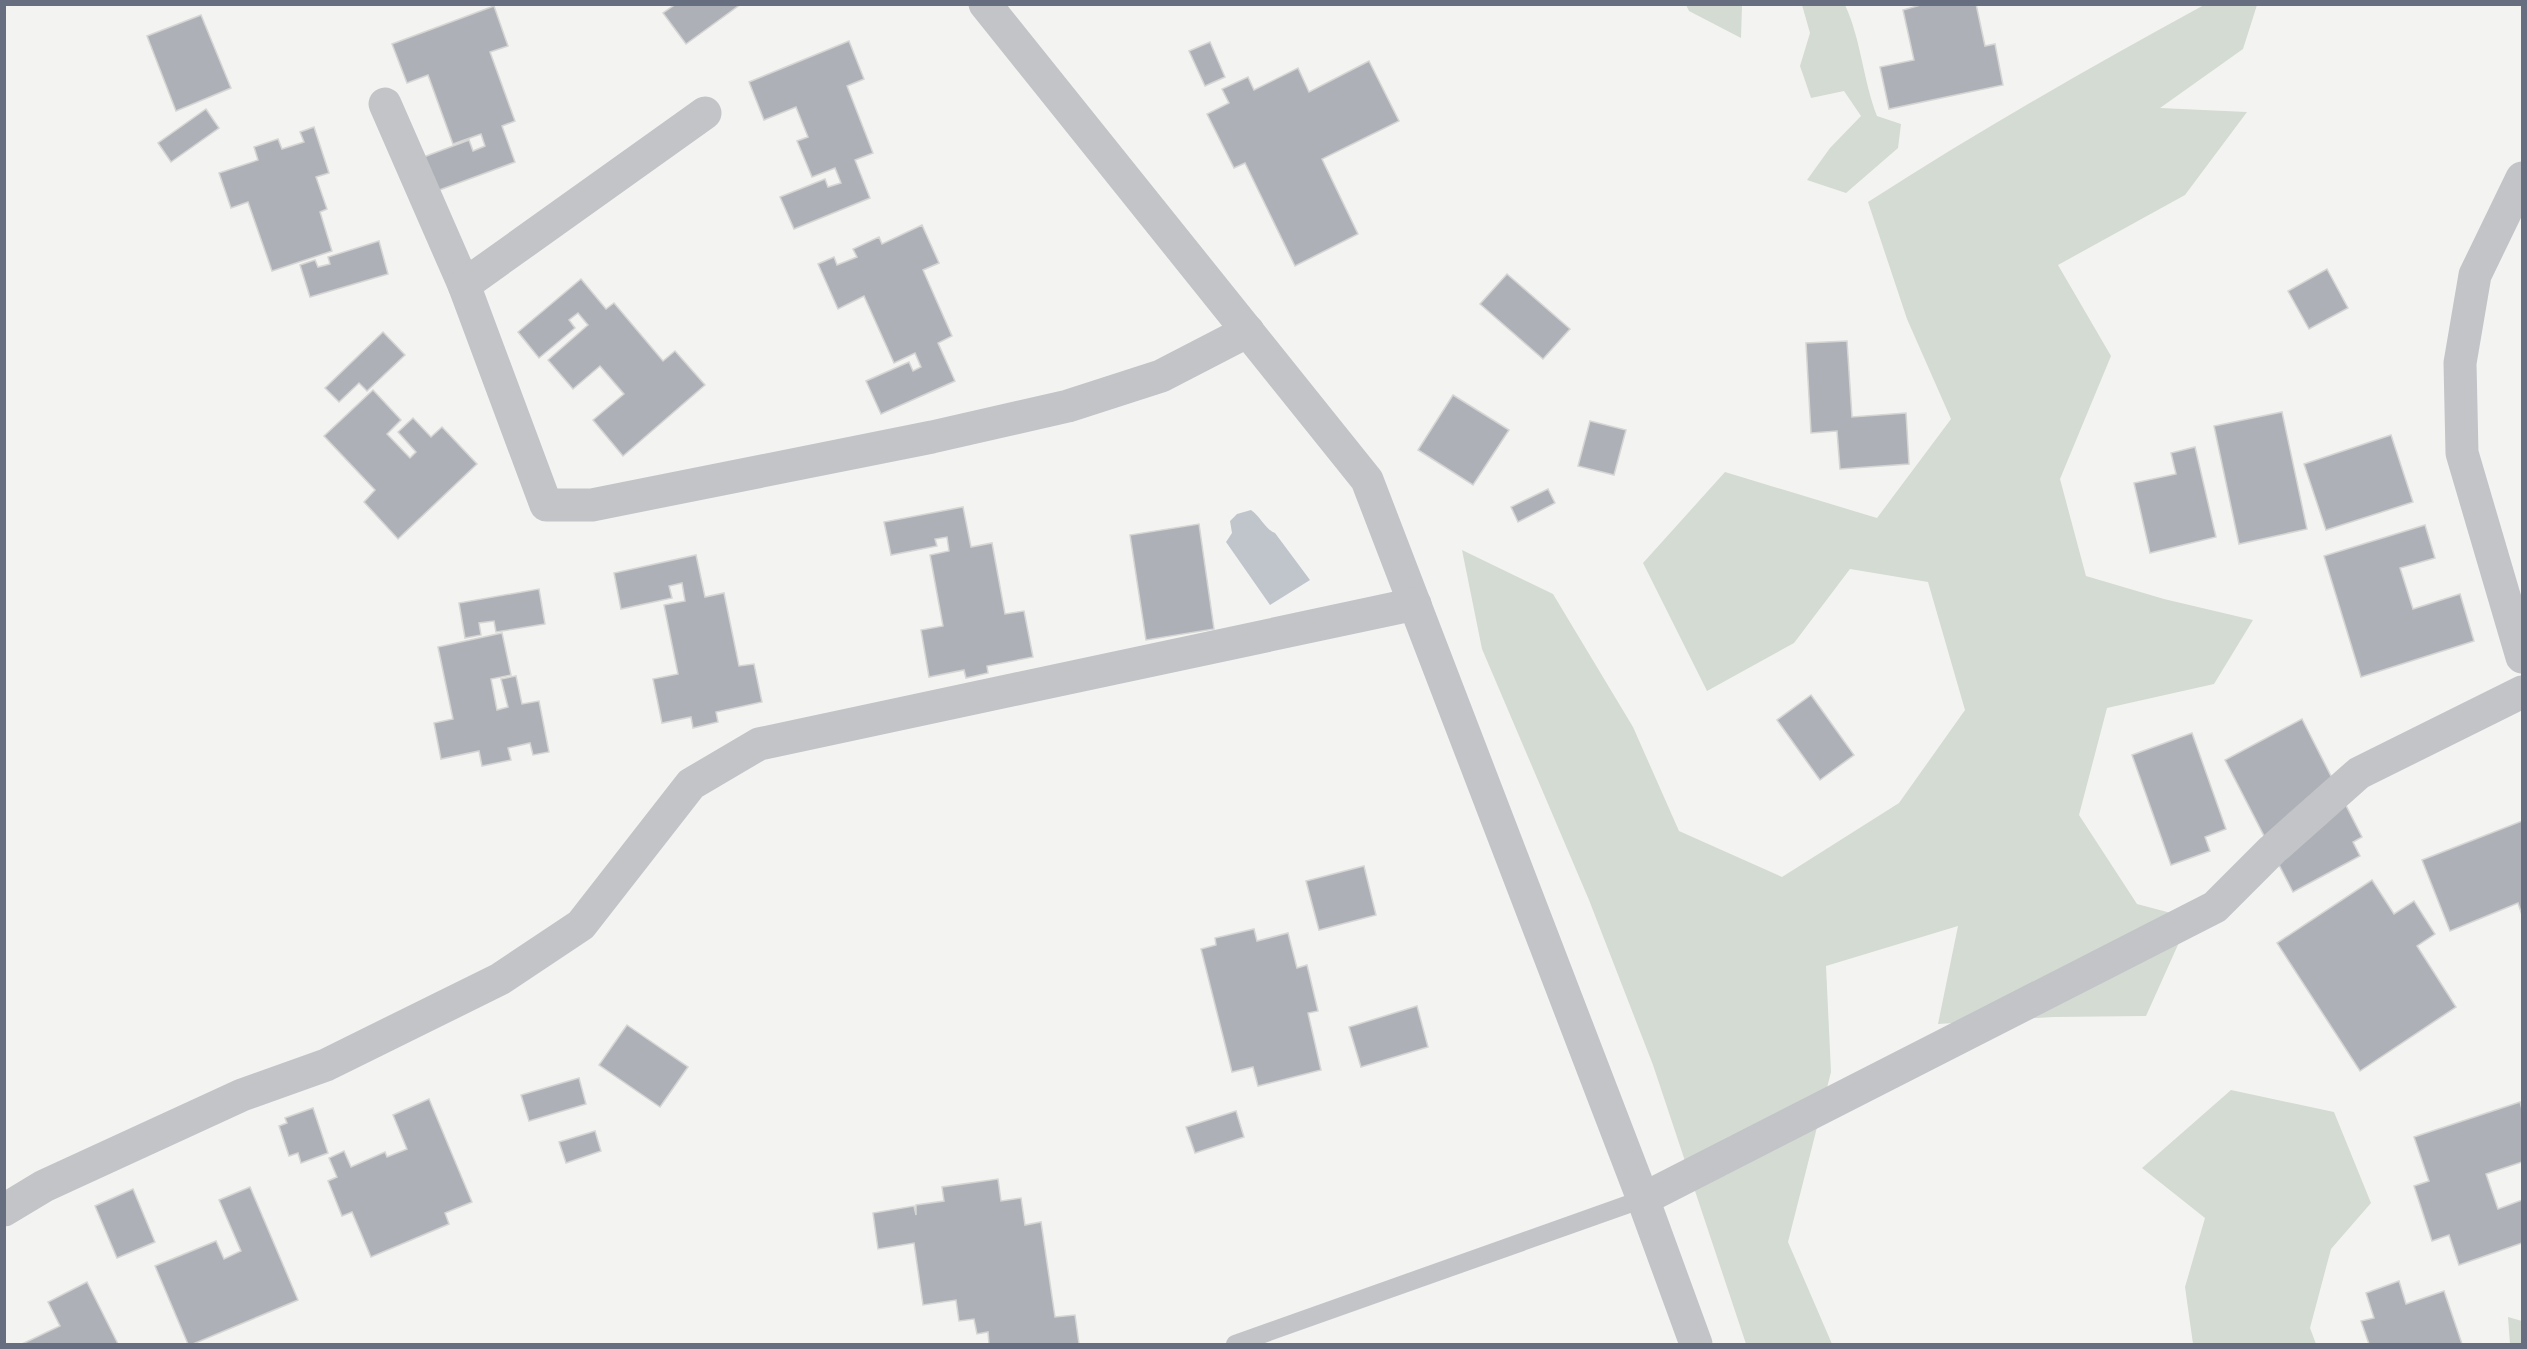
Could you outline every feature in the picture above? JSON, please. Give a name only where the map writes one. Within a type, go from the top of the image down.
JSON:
[{"type":"street","points":[[985,4],[1368,480],[1643,1199],[1696,1344]]},
{"type":"street","points":[[385,104],[464,285],[546,505],[592,505],[932,437],[1068,406],[1161,375],[1248,331]]},
{"type":"street","points":[[464,285],[705,113]]},
{"type":"street","points":[[2523,178],[2475,275],[2460,363],[2462,453],[2523,657]]},
{"type":"street","points":[[4,1210],[44,1186],[242,1095],[326,1065],[500,980],[581,925],[691,784],[759,744],[1415,604]]},
{"type":"street","points":[[1643,1199],[2215,907],[2272,849],[2359,773],[2523,692]]},
{"type":"lane","points":[[1235,1344],[1643,1199]]},
{"type":"shaded area","points":[[1686,5],[1742,5],[1741,38],[1689,11]]},
{"type":"shaded area","points":[[1802,5],[1845,5],[1855,32],[1877,116],[1901,124],[1898,148],[1846,193],[1807,180],[1830,148],[1861,116],[1844,91],[1811,98],[1800,66],[1810,33]]},
{"type":"shaded area","points":[[2204,5],[2257,5],[2243,49],[2160,108],[2247,112],[2185,195],[2058,265],[2111,356],[2060,479],[2086,576],[2164,599],[2253,620],[2214,684],[2107,708],[2079,815],[2137,904],[2190,918],[2146,1016],[2054,1017],[1938,1024],[1958,926],[1826,966],[1831,1072],[1788,1242],[1832,1344],[1746,1344],[1653,1065],[1589,900],[1482,649],[1462,550],[1553,594],[1633,727],[1679,831],[1782,877],[1899,803],[1965,710],[1928,582],[1850,569],[1794,643],[1707,691],[1643,563],[1725,472],[1877,518],[1951,419],[1907,319],[1868,202],[2034,100]]},
{"type":"shaded area","points":[[1251,510],[1275,533],[1310,580],[1270,605],[1226,542],[1232,533],[1230,521],[1237,514]]},
{"type":"shaded area","points":[[2231,1090],[2334,1112],[2371,1203],[2331,1249],[2310,1328],[2316,1344],[2193,1344],[2185,1287],[2205,1218],[2142,1168]]},
{"type":"shaded area","points":[[2508,1317],[2522,1321],[2522,1344],[2510,1344]]},
{"type":"building","points":[[676,4],[741,4],[686,44],[663,13]]},
{"type":"building","points":[[1924,4],[1976,4],[1985,46],[1995,44],[2003,85],[1889,109],[1880,67],[1914,60],[1903,10]]},
{"type":"building","points":[[494,6],[508,46],[490,52],[515,121],[502,126],[515,162],[434,192],[421,158],[469,140],[473,151],[485,146],[481,134],[453,144],[428,75],[407,83],[392,44]]},
{"type":"building","points":[[201,15],[231,88],[176,111],[147,36]]},
{"type":"building","points":[[849,41],[864,79],[847,86],[873,153],[855,160],[870,198],[794,229],[780,197],[825,179],[828,187],[841,183],[835,168],[812,177],[797,141],[808,137],[796,107],[764,120],[749,82]]},
{"type":"building","points":[[1210,42],[1225,77],[1205,86],[1189,51]]},
{"type":"building","points":[[1369,61],[1399,121],[1322,159],[1358,234],[1295,266],[1245,163],[1234,168],[1207,114],[1229,103],[1222,89],[1248,77],[1254,90],[1298,68],[1309,92]]},
{"type":"building","points":[[206,109],[219,128],[171,162],[158,143]]},
{"type":"building","points":[[314,127],[329,173],[316,177],[327,209],[320,212],[332,251],[272,271],[248,202],[231,208],[219,173],[258,160],[254,147],[278,139],[282,149],[304,142],[300,132]]},
{"type":"building","points":[[922,225],[939,263],[923,270],[952,336],[938,343],[955,381],[881,414],[866,381],[909,362],[913,371],[921,367],[915,353],[894,363],[864,296],[838,309],[818,264],[834,257],[837,265],[857,257],[853,249],[879,237],[882,244]]},
{"type":"building","points":[[379,241],[388,274],[310,297],[300,265],[315,260],[318,267],[330,264],[328,257]]},
{"type":"building","points":[[2327,269],[2348,308],[2309,329],[2288,291]]},
{"type":"building","points":[[1507,274],[1570,329],[1543,359],[1480,304]]},
{"type":"building","points":[[581,279],[606,309],[614,303],[663,361],[675,351],[705,385],[623,456],[593,420],[624,394],[600,366],[573,389],[548,360],[588,325],[578,313],[569,320],[575,328],[539,358],[518,332]]},
{"type":"building","points":[[383,332],[405,355],[367,391],[359,383],[339,402],[325,388]]},
{"type":"building","points":[[1847,341],[1852,417],[1906,413],[1909,464],[1840,469],[1837,431],[1811,433],[1806,343]]},
{"type":"building","points":[[373,390],[401,420],[387,434],[410,458],[416,452],[398,432],[413,418],[431,437],[442,427],[477,464],[398,539],[364,502],[375,490],[324,436]]},
{"type":"building","points":[[1453,395],[1509,430],[1473,485],[1418,450]]},
{"type":"building","points":[[2282,412],[2307,529],[2239,544],[2214,426]]},
{"type":"building","points":[[1590,421],[1626,430],[1614,475],[1578,466]]},
{"type":"building","points":[[2391,435],[2413,502],[2326,530],[2304,464]]},
{"type":"building","points":[[2195,447],[2216,537],[2150,553],[2134,483],[2176,474],[2171,453]]},
{"type":"building","points":[[1548,489],[1555,503],[1518,522],[1511,507]]},
{"type":"building","points":[[963,507],[971,547],[992,543],[1005,614],[1024,611],[1033,657],[987,666],[988,673],[966,678],[964,670],[929,677],[921,630],[943,626],[930,555],[949,551],[947,537],[935,539],[937,546],[891,555],[884,522]]},
{"type":"building","points":[[1199,524],[1214,629],[1146,640],[1130,535]]},
{"type":"building","points":[[2425,525],[2435,558],[2400,568],[2413,609],[2460,594],[2474,641],[2361,677],[2324,556]]},
{"type":"building","points":[[696,555],[705,597],[724,593],[739,666],[754,664],[762,702],[716,712],[718,722],[693,728],[691,717],[662,723],[653,679],[678,674],[664,605],[685,601],[682,583],[669,586],[672,598],[621,609],[614,573]]},
{"type":"building","points":[[539,589],[545,624],[496,632],[494,621],[479,623],[481,635],[465,638],[459,603]]},
{"type":"building","points":[[502,633],[511,675],[491,679],[497,710],[508,707],[501,679],[516,676],[522,704],[539,701],[549,752],[533,755],[530,743],[508,748],[511,760],[482,766],[479,751],[441,759],[434,723],[453,719],[438,647]]},
{"type":"building","points":[[1811,695],[1854,755],[1820,780],[1777,720]]},
{"type":"building","points":[[2302,719],[2362,837],[2353,842],[2360,856],[2293,892],[2225,760]]},
{"type":"building","points":[[2192,733],[2226,829],[2205,837],[2210,851],[2171,865],[2132,755]]},
{"type":"building","points":[[2522,821],[2522,915],[2518,903],[2450,931],[2422,860]]},
{"type":"building","points":[[1364,866],[1376,915],[1319,930],[1306,881]]},
{"type":"building","points":[[2372,880],[2394,914],[2414,901],[2435,934],[2417,946],[2456,1007],[2360,1071],[2277,943]]},
{"type":"building","points":[[1254,929],[1257,941],[1288,933],[1297,968],[1307,965],[1318,1011],[1308,1013],[1321,1070],[1258,1086],[1253,1067],[1232,1072],[1201,949],[1216,945],[1215,938]]},
{"type":"building","points":[[1417,1006],[1428,1047],[1361,1067],[1349,1027]]},
{"type":"building","points":[[627,1025],[688,1067],[660,1107],[599,1065]]},
{"type":"building","points":[[579,1078],[586,1104],[529,1121],[521,1095]]},
{"type":"building","points":[[429,1099],[472,1202],[445,1213],[449,1224],[371,1257],[352,1212],[342,1216],[328,1181],[337,1177],[329,1158],[344,1151],[351,1167],[385,1152],[387,1157],[407,1149],[393,1115]]},
{"type":"building","points":[[2520,1102],[2522,1162],[2486,1174],[2498,1209],[2522,1200],[2522,1243],[2459,1265],[2449,1235],[2432,1241],[2414,1186],[2429,1181],[2414,1137]]},
{"type":"building","points":[[313,1108],[328,1153],[301,1163],[298,1153],[289,1156],[279,1126],[287,1123],[285,1118]]},
{"type":"building","points":[[1236,1111],[1244,1137],[1195,1153],[1186,1127]]},
{"type":"building","points":[[595,1131],[601,1151],[566,1163],[559,1142]]},
{"type":"building","points":[[998,1179],[1001,1201],[1021,1198],[1025,1225],[1041,1222],[1055,1317],[1075,1315],[1079,1344],[989,1344],[988,1332],[977,1334],[974,1319],[959,1321],[956,1300],[923,1305],[914,1243],[878,1249],[873,1213],[914,1206],[916,1215],[916,1205],[944,1201],[942,1187]]},
{"type":"building","points":[[250,1187],[298,1300],[193,1344],[188,1344],[155,1266],[216,1241],[224,1259],[241,1251],[219,1200]]},
{"type":"building","points":[[133,1189],[155,1242],[117,1258],[95,1206]]},
{"type":"building","points":[[2399,1281],[2406,1304],[2444,1291],[2462,1344],[2369,1344],[2361,1321],[2374,1318],[2366,1293]]},
{"type":"building","points":[[87,1282],[118,1344],[22,1344],[60,1326],[48,1302]]}]
